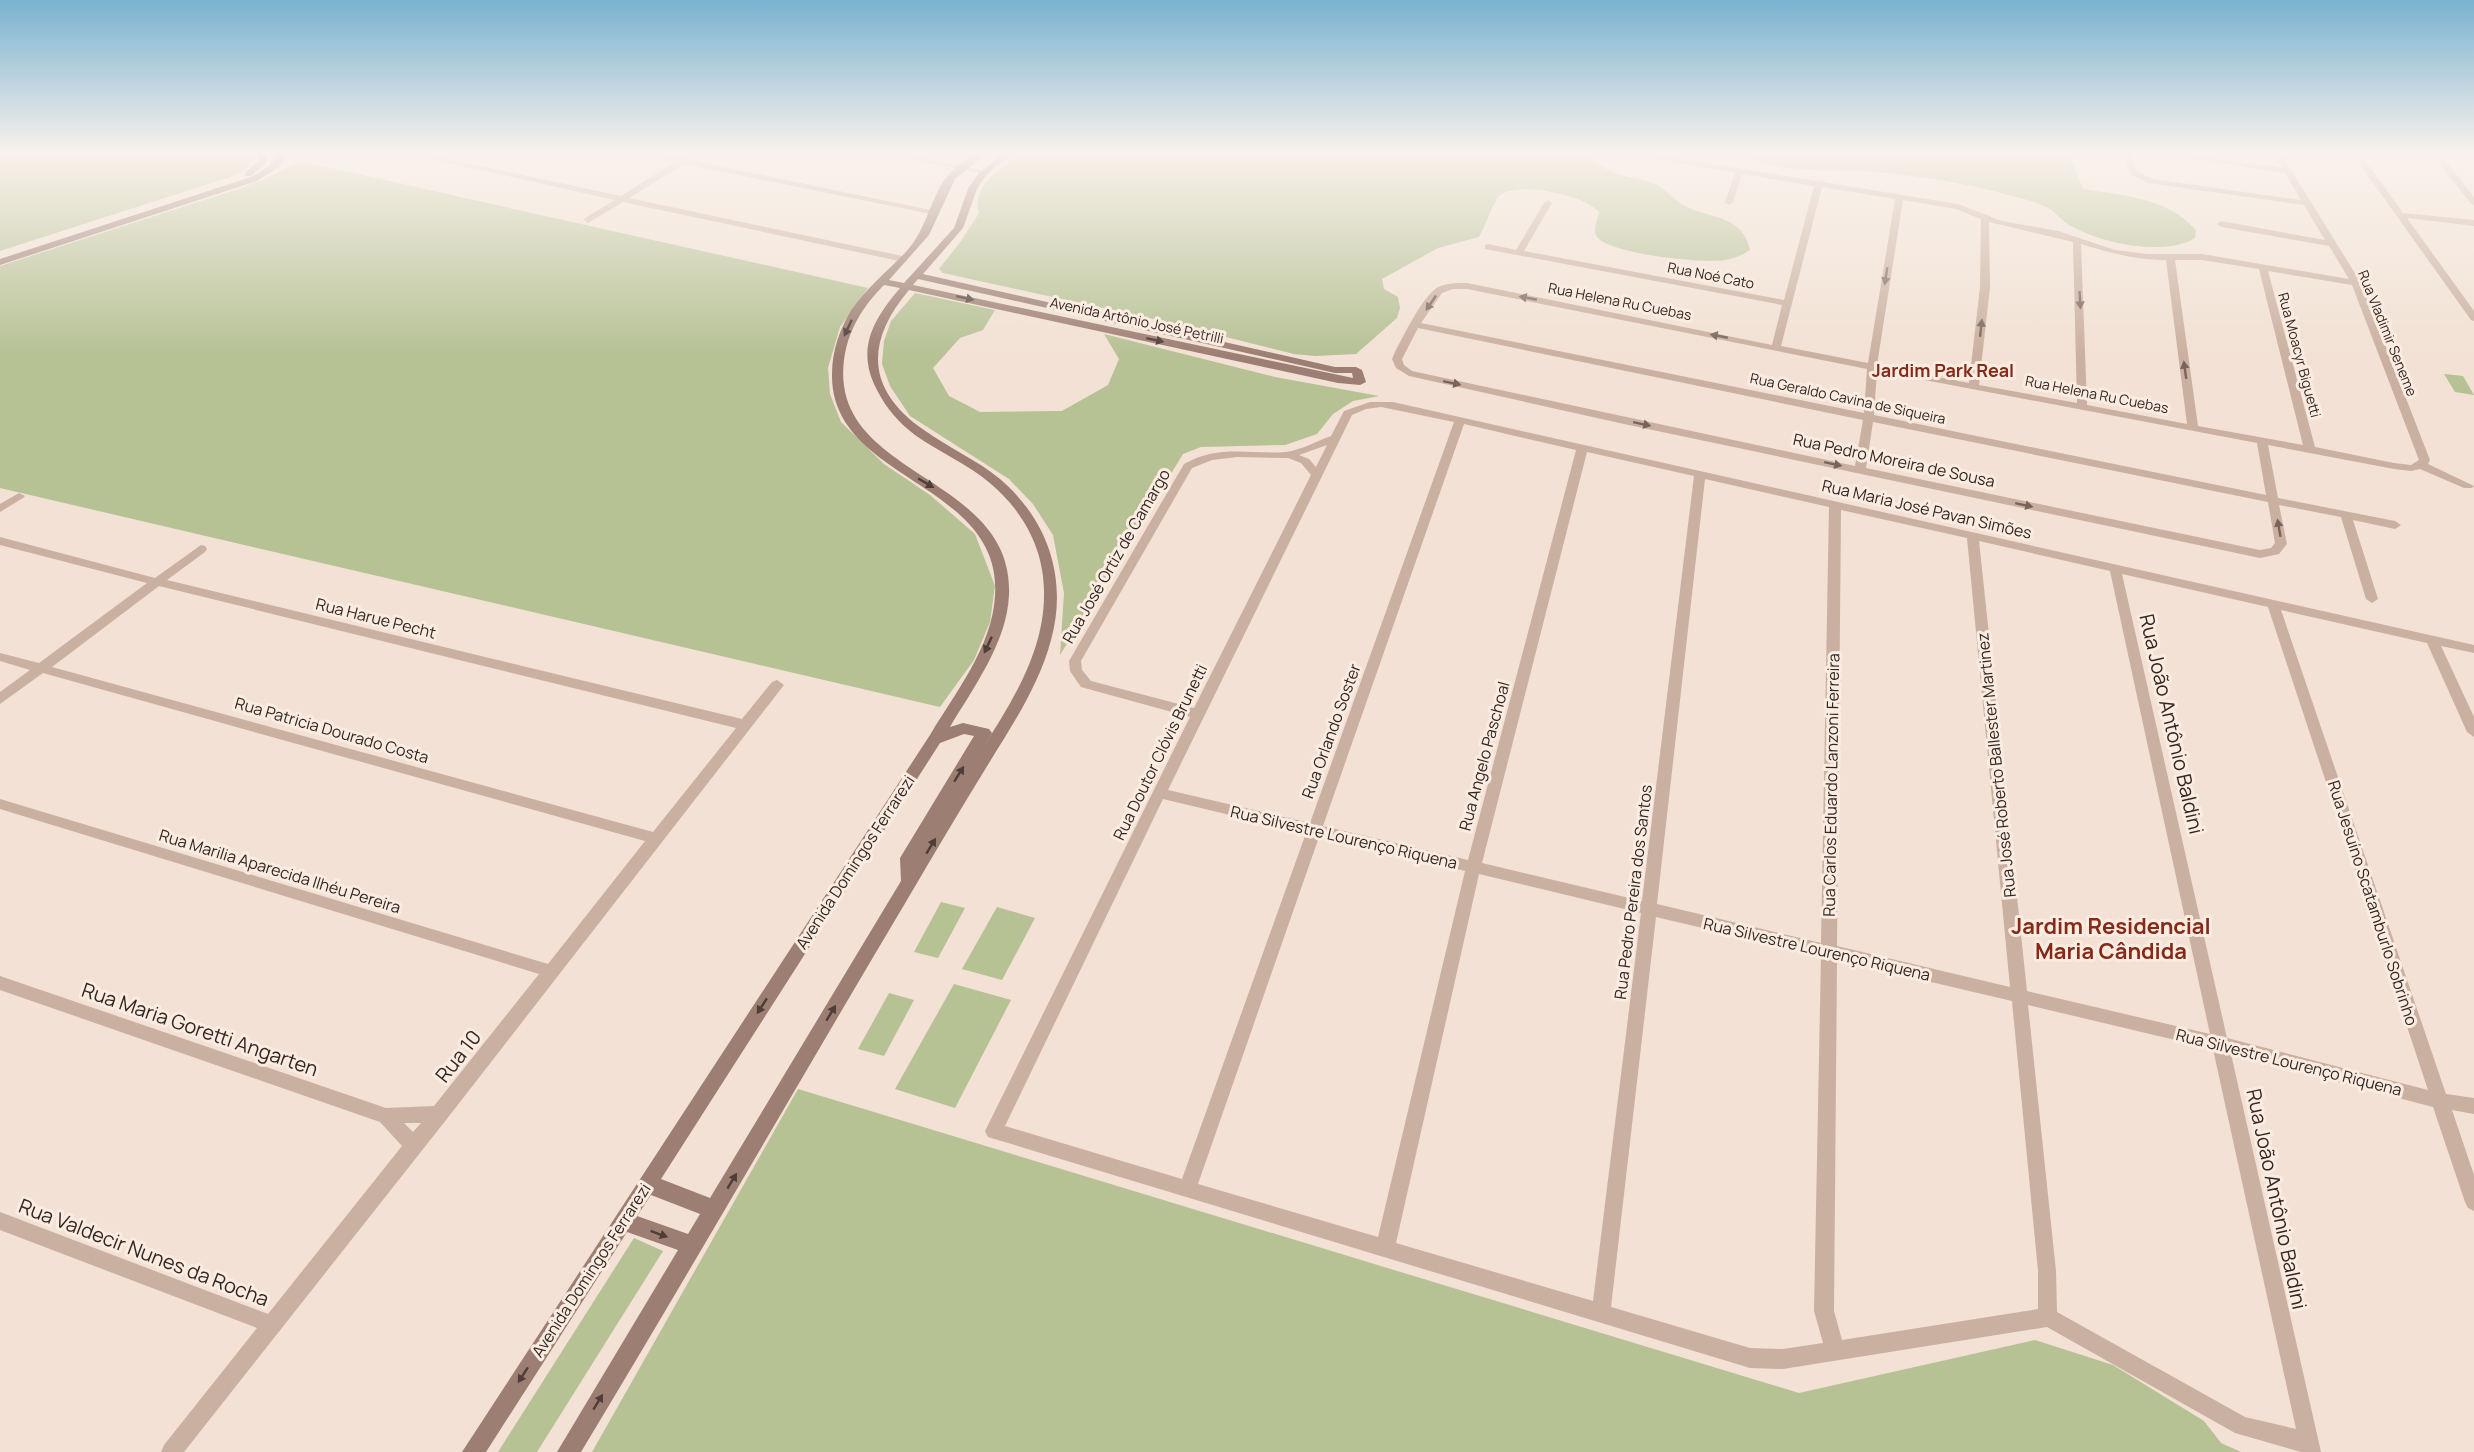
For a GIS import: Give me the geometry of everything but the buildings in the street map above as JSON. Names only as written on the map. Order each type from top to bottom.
[{"type":"main road","points":[[0,256],[110,220]]},
{"type":"main road","points":[[0,262],[129,220]]},
{"type":"main road","name":"Avenida Domingos Ferrarezi","points":[[473,1452],[935,738],[988,646],[999,619],[1002,596],[995,552],[964,512],[936,488],[907,472],[884,454],[850,421],[840,393],[837,369],[841,343],[854,315],[881,280],[928,230],[933,220]]},
{"type":"main road","points":[[568,1452],[694,1246],[909,881],[991,735],[1030,678],[1044,646],[1050,616],[1050,574],[1036,530],[1027,513],[1010,494],[975,466],[929,441],[903,421],[884,398],[872,368],[873,342],[884,317],[963,220]]},
{"type":"main road","points":[[904,258],[915,278]]},
{"type":"main road","name":"Avenida Artônio José Petrilli","points":[[881,280],[915,278],[1338,380],[1358,376]]},
{"type":"main road","points":[[935,738],[963,728],[991,735]]},
{"type":"main road","points":[[648,1184],[715,1210]]},
{"type":"main road","points":[[624,1221],[694,1246]]},
{"type":"street","points":[[723,220],[904,258]]},
{"type":"street","points":[[1518,253],[1538,220]]},
{"type":"street","points":[[1776,348],[1809,220]]},
{"type":"street","points":[[1860,470],[1869,417],[1872,367],[1896,220]]},
{"type":"street","points":[[1974,386],[1985,287],[1985,220]]},
{"type":"street","points":[[1990,220],[2006,225],[2058,234],[2077,242],[2130,255],[2170,258],[2202,257],[2356,283]]},
{"type":"street","name":"Rua Vladimir Seneme","points":[[2317,220],[2356,283],[2425,459],[2421,465]]},
{"type":"street","points":[[2402,220],[2474,318]]},
{"type":"street","points":[[2439,220],[2474,224]]},
{"type":"street","points":[[2221,224],[2332,244]]},
{"type":"street","points":[[2077,242],[2082,406]]},
{"type":"street","name":"Rua Noé Cato","points":[[1488,247],[1787,303]]},
{"type":"street","points":[[2170,258],[2193,428]]},
{"type":"street","name":"Rua Moacyr Biguetti","points":[[2263,268],[2310,450]]},
{"type":"street","name":"Rua Helena Ru Cuebas","points":[[1416,325],[1437,294],[1450,287],[1467,286],[1872,367],[2400,467],[2421,465]]},
{"type":"street","name":"Rua Pedro Moreira de Sousa","points":[[1416,325],[1397,357],[1398,363],[1409,373],[2254,554],[2271,553],[2280,547],[2262,441]]},
{"type":"street","name":"Rua Geraldo Cavina de Siqueira","points":[[1416,325],[2395,525]]},
{"type":"street","name":"Rua Maria José Pavan Simões","points":[[1373,405],[1394,405],[2474,649]]},
{"type":"street","name":"Rua Doutor Clóvis Brunetti","points":[[1187,1189],[994,1131],[1348,413],[1373,405]]},
{"type":"street","name":"Rua Orlando Soster","points":[[1187,1189],[1460,420]]},
{"type":"street","name":"Rua José Ortiz de Camargo","points":[[1198,714],[1086,684],[1076,671],[1074,661],[1188,466],[1213,456],[1289,455],[1336,438]]},
{"type":"street","name":"Rua Angelo Paschoal","points":[[1384,1248],[1473,867],[1582,448]]},
{"type":"street","points":[[1289,455],[1305,461],[1317,475]]},
{"type":"street","points":[[2421,465],[2468,486]]},
{"type":"street","name":"Rua Pedro Pereira dos Santos","points":[[1601,1313],[1701,475]]},
{"type":"street","points":[[0,509],[19,496]]},
{"type":"street","name":"Rua Carlos Eduardo Lanzoni Ferreira","points":[[1835,505],[1824,1311],[1835,1351]]},
{"type":"street","points":[[2346,515],[2372,600]]},
{"type":"street","name":"Rua José Roberto Ballester Martinez","points":[[1973,536],[2047,1271],[2048,1317]]},
{"type":"street","name":"Rua Harue Pecht","points":[[0,541],[157,582],[745,725]]},
{"type":"street","points":[[0,699],[201,549]]},
{"type":"street","name":"Rua João Antônio Baldini","points":[[2115,568],[2310,1447]]},
{"type":"street","name":"Rua Jesuíno Scatamburlo Sobrinho","points":[[2273,604],[2474,1202]]},
{"type":"street","points":[[2432,640],[2474,732]]},
{"type":"street","name":"Rua Patricia Dourado Costa","points":[[0,657],[655,838]]},
{"type":"street","name":"Rua 10","points":[[171,1452],[440,1114],[549,971],[777,686]]},
{"type":"street","name":"Rua Silvestre Lourenço Riquena","points":[[1159,793],[2222,1044],[2438,1100],[2474,1106]]},
{"type":"street","name":"Rua Marilia Aparecida Ilhéu Pereira","points":[[0,804],[549,971]]},
{"type":"street","name":"Rua Maria Goretti Angarten","points":[[0,983],[386,1116],[440,1114]]},
{"type":"street","name":"Rua Maria Goretti Angarten","points":[[386,1116],[414,1146]]},
{"type":"street","points":[[1187,1189],[1750,1358],[1783,1359],[2048,1317],[2242,1426],[2310,1447]]},
{"type":"street","name":"Rua Valdecir Nunes da Rocha","points":[[0,1221],[273,1325]]},
{"type":"green space","points":[[0,220],[97,220],[0,251]]},
{"type":"green space","points":[[143,220],[562,220],[868,288],[840,327],[828,368],[830,394],[841,422],[884,464],[930,495],[975,534],[995,586],[990,622],[974,660],[940,707],[0,488],[0,266]]},
{"type":"green space","points":[[975,220],[1487,220],[1479,237],[1438,248],[1382,279],[1384,289],[1398,297],[1400,308],[1397,318],[1356,354],[1315,356],[1294,354],[1158,320],[943,273],[939,269]]},
{"type":"green space","points":[[1597,220],[1724,220],[1741,230],[1750,250],[1732,259],[1714,261],[1658,257],[1607,244],[1598,238],[1595,229]]},
{"type":"green space","points":[[2062,220],[2185,220],[2196,230],[2195,238],[2182,244],[2167,247],[2133,246],[2098,238]]},
{"type":"green space","points":[[915,293],[995,310],[983,330],[960,338],[933,368],[949,396],[980,412],[1062,411],[1108,385],[1119,359],[1104,334],[1275,377],[1379,396],[1353,401],[1333,414],[1317,434],[1285,445],[1201,447],[1183,454],[1060,655],[1064,593],[1053,535],[1033,504],[1009,479],[910,416],[890,386],[882,364],[884,341],[891,321]]},
{"type":"green space","points":[[2444,374],[2463,376],[2474,395],[2455,392]]},
{"type":"green space","points":[[941,902],[965,908],[938,958],[914,952]]},
{"type":"green space","points":[[997,907],[1035,918],[1002,980],[962,969]]},
{"type":"green space","points":[[954,984],[1011,1000],[955,1108],[895,1089]]},
{"type":"green space","points":[[889,993],[914,1000],[884,1056],[858,1049]]},
{"type":"green space","points":[[798,1089],[1799,1393],[2035,1340],[2113,1365],[2204,1421],[2221,1443],[2241,1452],[592,1452]]},
{"type":"green space","points":[[634,1238],[663,1251],[537,1452],[498,1452]]},
{"type":"district","name":"Jardim Park Real","points":[[1943,370]]},
{"type":"district","name":"Jardim Residencial Maria Cândida","points":[[2111,938]]}]
